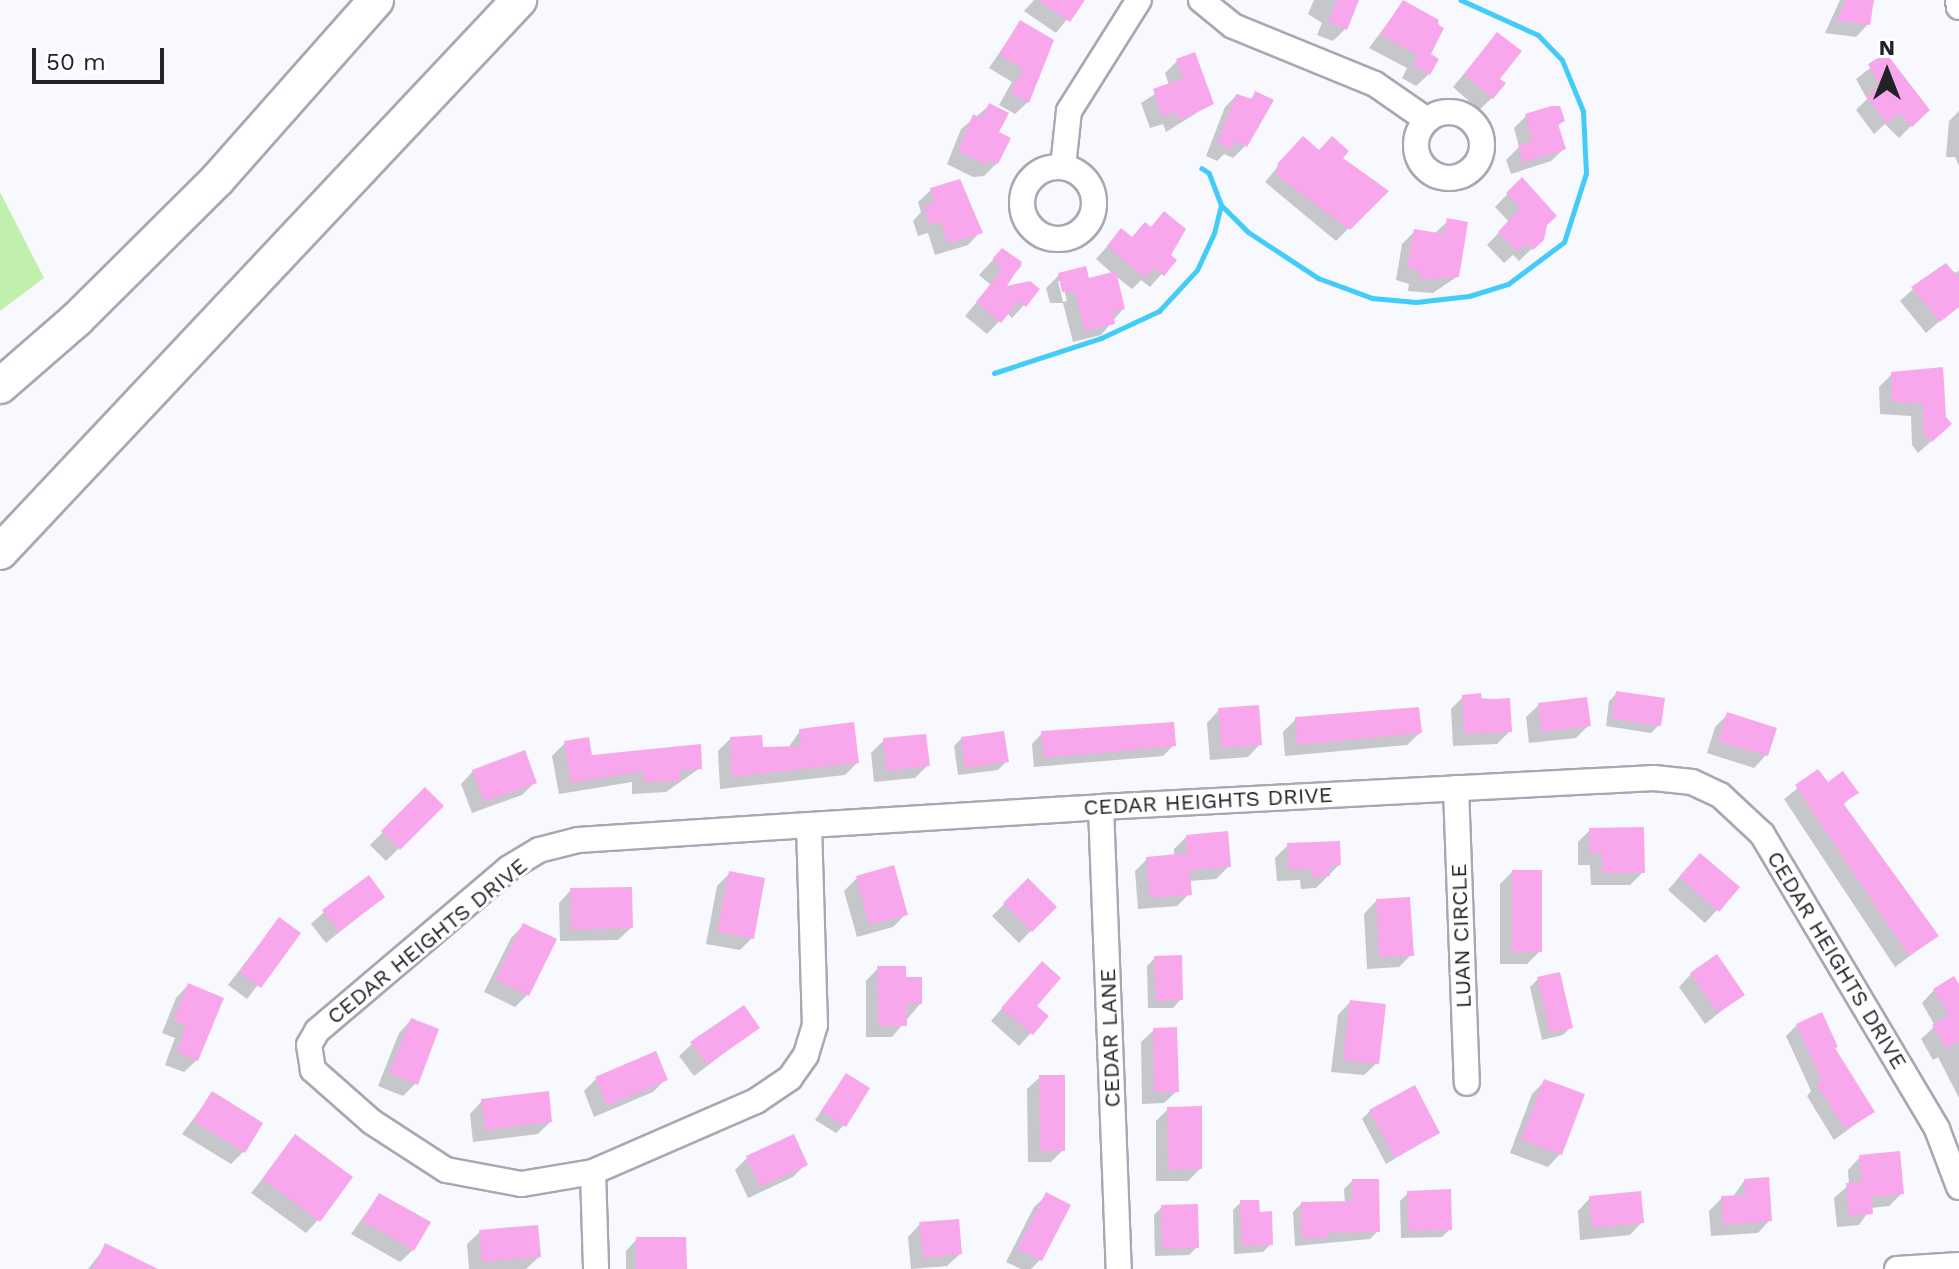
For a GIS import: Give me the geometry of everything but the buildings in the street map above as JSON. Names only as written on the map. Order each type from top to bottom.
[{"type":"highway","points":[[0,386],[77,319],[217,180],[376,0]]},
{"type":"highway","points":[[0,552],[519,0]]},
{"type":"street","points":[[1063,167],[1069,111],[1139,0]]},
{"type":"street","points":[[1201,0],[1233,26],[1375,84],[1427,120]]},
{"type":"street","points":[[1958,0],[1959,7]]},
{"type":"street","name":"CEDAR HEIGHTS DRIVE","points":[[593,1172],[521,1184],[446,1170],[322,1082],[309,1049],[329,1021],[509,868],[539,850],[578,840],[809,825],[1654,778],[1692,782],[1720,795],[1749,817],[1937,1129],[1959,1187]]},
{"type":"street","name":"LUAN CIRCLE","points":[[1456,788],[1467,1083]]},
{"type":"street","name":"CEDAR LANE","points":[[1101,807],[1119,1269]]},
{"type":"street","points":[[596,1269],[593,1172],[756,1101],[790,1078],[806,1055],[817,1001],[809,825]]},
{"type":"street","points":[[1897,1269],[1959,1265]]},
{"type":"green space","points":[[0,192],[44,278],[0,311]]},
{"type":"waterway","points":[[1221,205],[1248,232],[1318,278],[1372,298],[1416,302],[1469,296],[1508,284],[1564,242],[1586,173],[1583,111],[1562,60],[1538,35],[1461,0]]},
{"type":"waterway","points":[[994,373],[1101,338],[1159,311],[1197,270],[1214,233],[1221,205],[1209,173],[1201,168]]}]
